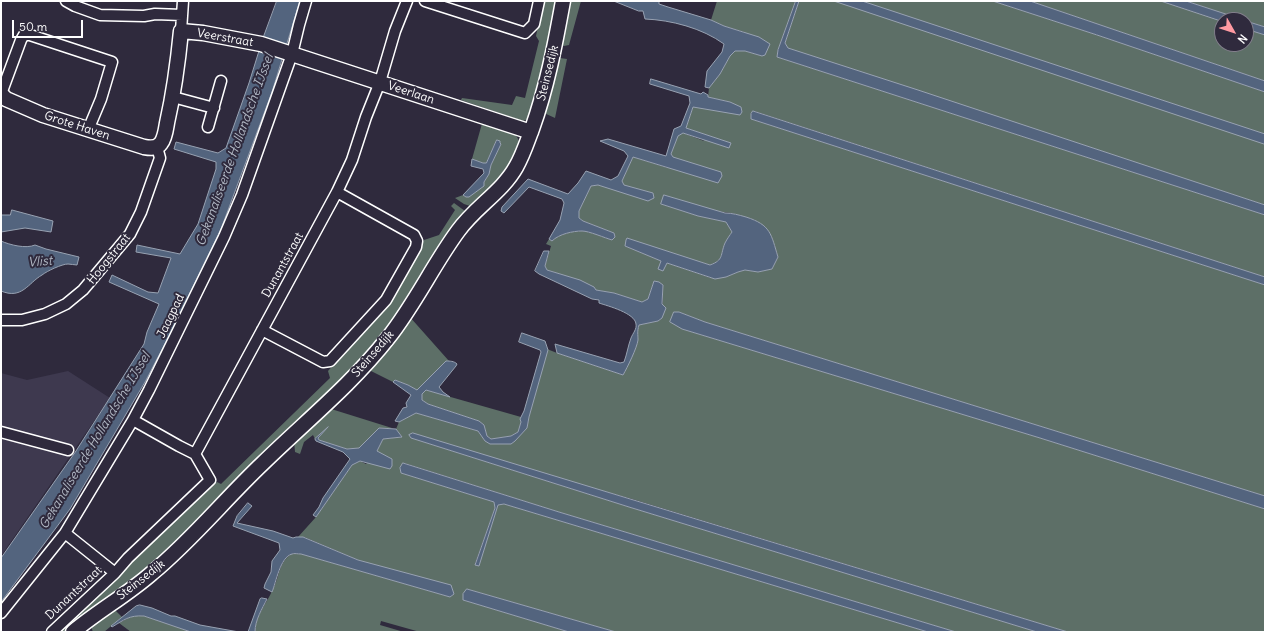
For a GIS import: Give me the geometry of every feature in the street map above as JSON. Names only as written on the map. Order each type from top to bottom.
[{"type":"street","points":[[66,1],[100,15],[182,15]]},
{"type":"street","name":"Hoogstraat","points":[[1,320],[22,320],[45,314],[66,304],[83,290],[130,234],[141,212],[160,158],[157,147],[163,139],[173,97],[178,65],[183,1]]},
{"type":"street","name":"Jaagpad","points":[[1,613],[65,533],[133,420],[149,390],[224,237],[242,195],[306,1]]},
{"type":"street","name":"Dunantstraat","points":[[52,632],[210,480],[195,454],[337,192],[352,160],[366,116],[380,82],[395,31],[407,1]]},
{"type":"street","points":[[425,1],[525,33],[534,24],[539,1]]},
{"type":"street","name":"Steinsedijk","points":[[73,632],[94,615],[131,590],[195,533],[263,463],[312,418],[370,359],[403,319],[450,242],[466,220],[502,185],[515,168],[531,132],[545,88],[563,1]]},
{"type":"street","name":"Veerstraat","points":[[181,31],[203,33],[261,44],[288,53]]},
{"type":"street","points":[[1,94],[4,78],[24,35],[30,35],[112,62],[101,99],[88,130]]},
{"type":"street","name":"Veerlaan","points":[[288,53],[531,132]]},
{"type":"street","points":[[208,127],[221,82]]},
{"type":"street","name":"Grote Haven","points":[[1,94],[6,99],[43,115],[149,148],[157,147]]},
{"type":"street","points":[[173,97],[214,108]]},
{"type":"street","points":[[262,330],[323,362],[330,361],[386,300],[416,248],[417,241],[414,235],[337,192]]},
{"type":"street","points":[[133,420],[195,454]]},
{"type":"street","points":[[1,432],[68,450]]},
{"type":"street","name":"Dunantstraat","points":[[65,533],[115,573]]},
{"type":"shaded area","points":[[68,371],[110,398],[1,556],[1,373],[27,380]]},
{"type":"green space","points":[[543,1],[560,1],[531,118],[523,121],[461,100],[462,98],[512,105],[516,96],[525,98],[539,41],[536,36]]},
{"type":"green space","points":[[565,1],[581,1],[569,45],[564,46],[558,44]]},
{"type":"green space","points":[[717,1],[796,1],[778,50],[777,57],[1265,215],[1265,277],[754,111],[751,114],[751,119],[1265,285],[1265,496],[705,322],[679,312],[682,329],[1040,438],[1265,509],[1265,632],[1068,632],[632,499],[411,438],[629,507],[1037,632],[956,632],[559,512],[404,463],[401,473],[494,502],[495,508],[475,564],[478,566],[498,505],[504,504],[928,632],[616,632],[467,589],[463,600],[569,632],[420,632],[381,621],[380,625],[404,632],[255,632],[257,620],[271,594],[281,566],[291,554],[301,554],[450,597],[454,594],[358,560],[304,537],[298,537],[316,517],[352,465],[360,461],[366,464],[377,451],[383,439],[402,437],[396,429],[399,422],[416,413],[478,431],[485,441],[511,444],[527,428],[547,349],[623,375],[638,341],[637,332],[639,325],[658,321],[662,318],[663,285],[654,281],[648,299],[642,302],[614,293],[596,290],[560,274],[547,270],[545,266],[551,246],[546,244],[549,239],[552,241],[562,235],[578,231],[589,232],[612,240],[615,237],[614,233],[579,218],[579,211],[591,186],[598,185],[653,193],[624,186],[622,181],[633,157],[668,168],[673,157],[671,154],[678,135],[683,133],[704,141],[699,133],[686,128],[693,107],[730,102],[708,97],[709,88],[720,74],[730,56],[735,51],[745,51],[762,56],[744,32],[711,20]],"holes":[[[661,204],[731,213],[755,220],[772,238],[778,257],[772,269],[758,272],[745,270],[726,277],[711,278],[667,263],[659,269],[661,261],[625,246],[671,253],[710,265],[717,262],[721,257],[725,243],[732,232],[726,222],[698,216]]]},
{"type":"green space","points":[[799,1],[993,1],[1265,92],[1265,205],[787,48],[785,43]]},
{"type":"green space","points":[[1030,1],[1161,1],[1214,18],[1214,52],[1254,52],[1254,32],[1265,35],[1265,81]]},
{"type":"green space","points":[[1186,1],[1265,1],[1265,27],[1254,23],[1254,12],[1219,12]]},
{"type":"green space","points":[[560,58],[567,59],[555,118],[544,113],[556,60]]},
{"type":"green space","points":[[483,120],[513,132],[519,143],[519,151],[510,169],[503,178],[473,207],[464,204],[455,198],[463,195],[466,197],[480,189],[489,174],[491,165],[501,144],[497,140],[486,163],[472,159]]},
{"type":"green space","points":[[454,203],[465,211],[466,215],[387,336],[151,571],[69,632],[55,632],[217,482],[221,484],[330,378],[328,371],[394,296],[424,240],[439,235],[455,210],[451,206]]},
{"type":"green space","points":[[409,316],[449,361],[446,361],[417,391],[408,385],[395,380],[393,382],[365,368]]},
{"type":"green space","points":[[426,390],[521,417],[518,432],[511,436],[491,439],[487,436],[484,425],[479,421],[428,404],[422,400],[422,394]]},
{"type":"green space","points":[[328,408],[392,428],[379,428],[359,448],[347,449],[319,440],[318,438],[323,431],[315,439],[313,435],[304,442],[300,454],[295,452],[294,440]]},
{"type":"green space","points":[[112,607],[122,617],[104,632],[93,632],[90,624]]},
{"type":"green space","points":[[136,615],[144,616],[191,632],[131,632],[119,623]]},
{"type":"water","name":"Gekanaliseerde Hollandsche IJssel","points":[[277,1],[300,1],[272,92],[221,229],[145,382],[70,509],[1,602],[1,558],[76,451],[144,344],[147,332],[159,304],[109,282],[112,275],[148,292],[158,293],[171,258],[136,252],[137,245],[180,254],[198,224],[216,169],[216,162],[174,149],[176,142],[218,153],[226,148]]},
{"type":"water","points":[[614,1],[659,1],[659,4],[759,37],[770,44],[765,55],[762,56],[745,51],[735,51],[730,56],[720,74],[709,88],[705,87],[707,71],[722,52],[724,44],[696,29],[676,23],[645,19],[643,11],[639,11]]},
{"type":"water","points":[[796,1],[799,1],[785,43],[788,48],[1265,205],[1265,215],[777,57],[778,50]]},
{"type":"water","points":[[834,1],[862,1],[1265,134],[1265,144]]},
{"type":"water","points":[[993,1],[1030,1],[1265,81],[1265,92],[1097,35]]},
{"type":"water","points":[[1161,1],[1186,1],[1220,12],[1214,12],[1214,18]]},
{"type":"water","points":[[1254,24],[1265,27],[1265,35],[1254,32]]},
{"type":"water","points":[[651,79],[701,94],[703,92],[708,95],[708,97],[730,102],[741,107],[742,112],[740,115],[693,107],[686,128],[731,143],[729,148],[683,133],[678,136],[671,154],[673,157],[721,172],[722,176],[718,183],[633,157],[622,181],[624,185],[653,193],[654,198],[648,201],[598,185],[591,186],[579,211],[579,218],[583,221],[614,233],[615,237],[612,240],[593,233],[582,231],[566,233],[558,236],[552,241],[549,239],[560,220],[564,203],[562,199],[529,187],[504,213],[501,211],[502,207],[528,179],[568,194],[586,171],[611,180],[618,176],[628,156],[624,151],[600,141],[608,139],[666,156],[674,129],[681,126],[690,103],[689,96],[650,84]]},
{"type":"water","points":[[753,111],[1265,277],[1265,285],[751,119],[751,114]]},
{"type":"water","points":[[497,140],[500,141],[501,144],[491,165],[489,174],[484,182],[484,186],[469,197],[466,197],[463,195],[484,173],[483,169],[471,166],[472,159],[486,163]]},
{"type":"water","points":[[664,195],[725,213],[746,217],[761,223],[769,231],[778,257],[772,269],[758,272],[745,270],[726,277],[715,279],[667,263],[663,271],[658,269],[661,261],[625,246],[627,238],[710,265],[720,259],[725,243],[732,232],[726,222],[698,216],[661,204]]},
{"type":"water","points":[[12,210],[53,221],[51,232],[25,228],[1,232],[1,215],[10,215]]},
{"type":"water","name":"Vlist","points":[[1,241],[18,246],[27,247],[35,245],[79,257],[77,265],[65,264],[58,266],[44,273],[20,292],[8,293],[1,291]]},
{"type":"water","points":[[544,251],[549,251],[545,266],[547,270],[580,280],[594,287],[596,290],[614,293],[642,302],[648,299],[654,281],[663,285],[662,304],[666,308],[662,318],[658,321],[639,325],[637,344],[632,358],[623,375],[557,353],[555,344],[620,363],[624,362],[636,324],[631,316],[626,313],[599,303],[599,300],[592,299],[535,271]]},
{"type":"water","points":[[674,312],[679,312],[705,322],[1265,496],[1265,509],[1040,438],[682,329],[670,322]]},
{"type":"water","points":[[522,333],[545,341],[548,350],[527,428],[511,444],[490,444],[485,441],[478,431],[416,413],[399,422],[395,421],[403,408],[407,407],[406,403],[411,395],[393,382],[395,380],[417,390],[446,361],[450,361],[457,364],[439,387],[450,397],[426,390],[422,394],[422,400],[428,404],[479,421],[484,425],[487,436],[491,439],[511,436],[518,432],[521,422],[520,419],[524,411],[541,352],[540,350],[519,342]]},
{"type":"water","points":[[328,427],[318,438],[319,440],[347,449],[359,448],[379,428],[396,429],[402,437],[383,439],[377,451],[392,459],[392,466],[390,469],[360,461],[352,465],[316,517],[313,515],[350,459],[343,452],[316,441],[315,439]]},
{"type":"water","points":[[413,433],[1068,632],[1037,632],[629,507],[411,438],[409,435]]},
{"type":"water","points":[[403,463],[559,512],[956,632],[928,632],[504,504],[498,505],[479,566],[475,565],[495,508],[494,502],[401,473],[400,468]]},
{"type":"water","points":[[248,503],[252,506],[237,523],[273,531],[293,538],[303,537],[358,560],[451,585],[454,594],[450,597],[301,554],[292,554],[284,560],[272,592],[264,588],[271,572],[272,561],[280,550],[279,543],[233,526],[237,516]]},
{"type":"water","points":[[467,589],[616,632],[569,632],[463,600],[463,594]]},
{"type":"water","points":[[260,599],[267,599],[257,619],[255,632],[248,632]]},
{"type":"water","points":[[140,605],[200,625],[239,632],[191,632],[144,616],[130,617],[112,627],[111,626],[136,606]]}]
